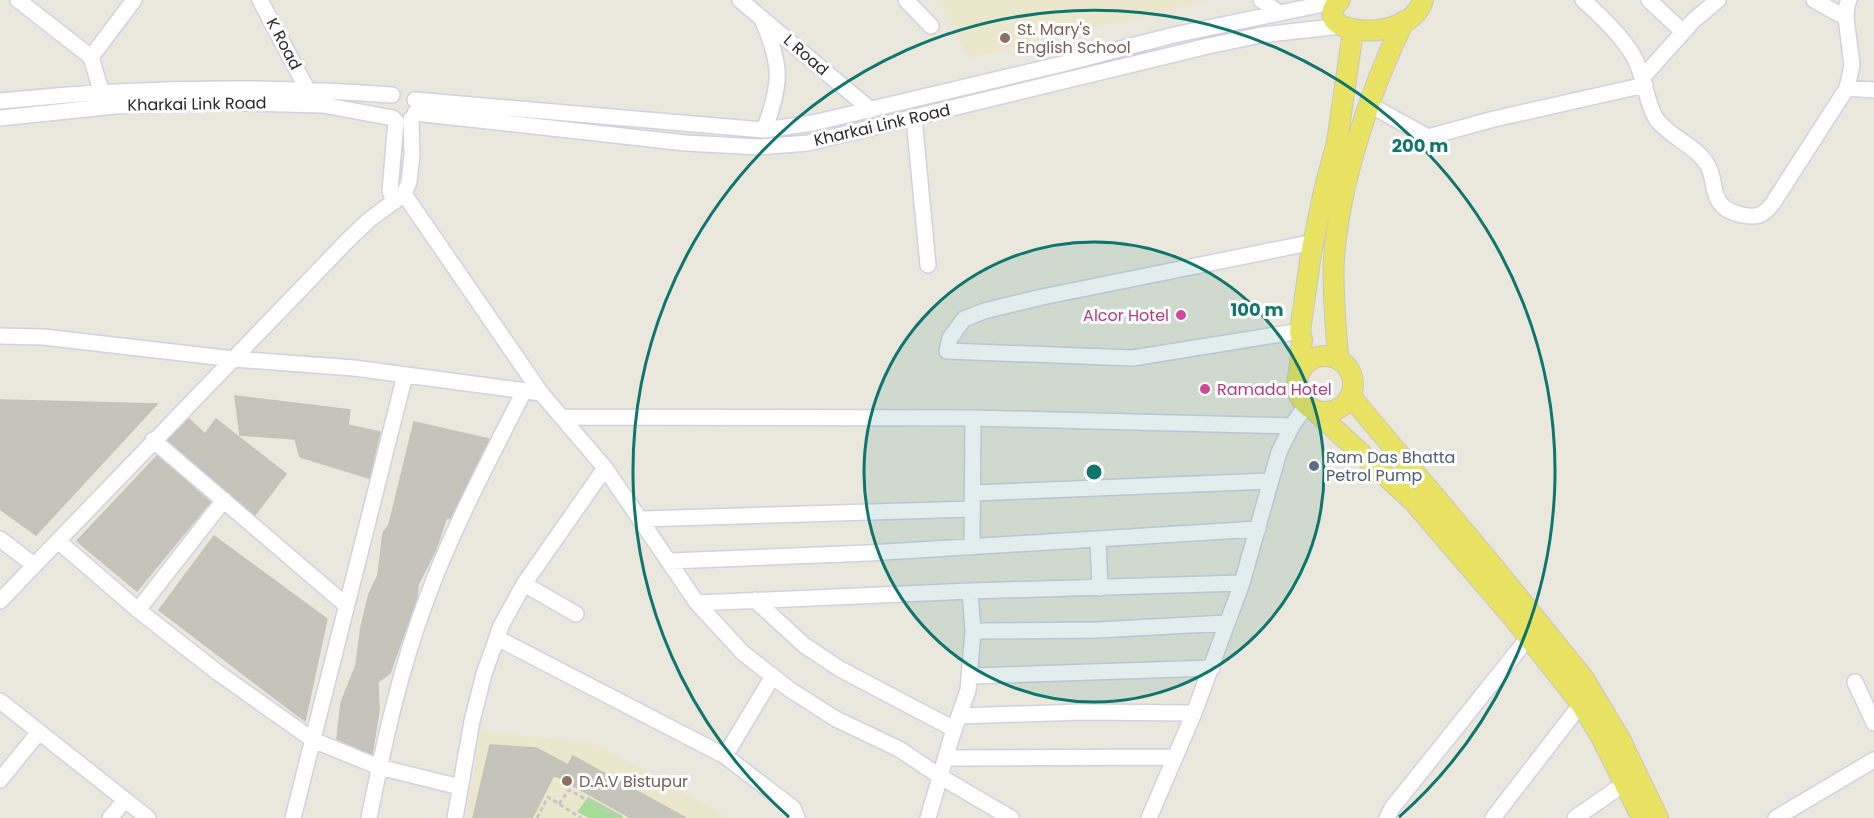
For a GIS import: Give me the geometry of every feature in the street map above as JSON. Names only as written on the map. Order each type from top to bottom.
[{"type":"main road","points":[[1339,1],[1334,8],[1335,21],[1347,28],[1371,32],[1404,21],[1415,13],[1424,1]]},
{"type":"main road","points":[[1338,358],[1334,259],[1338,228],[1353,160],[1370,105],[1380,74],[1404,21]]},
{"type":"main road","points":[[1347,28],[1337,142],[1314,242],[1300,331],[1302,340],[1297,384],[1299,396],[1414,502],[1451,543],[1581,704],[1600,735],[1642,818]]},
{"type":"main road","points":[[1299,373],[1308,361],[1323,356],[1338,358],[1347,365],[1352,375],[1354,386],[1351,397],[1344,405],[1336,411],[1325,413],[1310,408]]},
{"type":"main road","points":[[1351,397],[1584,679],[1621,741],[1658,818]]},
{"type":"street","points":[[18,0],[91,57],[106,107]]},
{"type":"street","points":[[91,57],[134,0]]},
{"type":"street","name":"K Road","points":[[260,0],[307,89]]},
{"type":"street","name":"L Road","points":[[740,0],[871,110]]},
{"type":"street","points":[[906,0],[932,26]]},
{"type":"street","points":[[1261,0],[1279,13]]},
{"type":"street","points":[[1583,0],[1616,34],[1634,58],[1656,118],[1702,158],[1708,166],[1716,197],[1722,206],[1730,212],[1755,217],[1762,215],[1773,203],[1847,88],[1852,65],[1845,18],[1846,5],[1849,0]]},
{"type":"street","points":[[1649,0],[1683,33]]},
{"type":"street","points":[[1814,0],[1845,18]]},
{"type":"street","points":[[392,95],[388,100],[388,113],[764,130],[813,123],[871,110],[1174,35],[1339,1]]},
{"type":"street","points":[[1370,105],[1428,137],[1644,81],[1712,2]]},
{"type":"street","points":[[761,16],[774,47],[778,72],[776,99],[764,130]]},
{"type":"street","name":"Kharkai Link Road","points":[[0,118],[106,107],[209,102],[313,105],[686,143],[760,147],[808,143],[1261,35],[1347,28]]},
{"type":"street","name":"Kharkai Link Road","points":[[0,101],[102,91],[238,88],[307,89],[392,95],[405,92],[406,114]]},
{"type":"street","points":[[1847,88],[1874,90]]},
{"type":"street","points":[[0,602],[153,440],[349,239],[369,220],[399,198],[409,182],[412,155],[406,114]]},
{"type":"street","points":[[914,118],[928,265]]},
{"type":"street","points":[[399,198],[541,393],[605,468],[697,603],[743,653],[836,719],[899,749],[941,777],[1011,818]]},
{"type":"street","points":[[1300,331],[1134,358],[947,351],[950,338],[964,319],[984,311],[1042,297],[1314,242]]},
{"type":"street","points":[[0,336],[43,337],[234,359],[354,368],[541,393]]},
{"type":"street","points":[[293,818],[405,375]]},
{"type":"street","points":[[369,818],[391,712],[427,598],[455,530],[524,392]]},
{"type":"street","points":[[1149,818],[1212,668],[1242,583],[1279,452],[1292,426],[1310,408]]},
{"type":"street","points":[[562,417],[973,418],[1292,426]]},
{"type":"street","points":[[972,547],[973,418]]},
{"type":"street","points":[[153,440],[346,606]]},
{"type":"street","points":[[455,818],[472,721],[484,674],[497,638],[524,584],[605,468]]},
{"type":"street","points":[[972,493],[1270,482]]},
{"type":"street","points":[[138,610],[224,501]]},
{"type":"street","points":[[641,519],[972,509]]},
{"type":"street","points":[[670,561],[972,547],[1258,529]]},
{"type":"street","points":[[0,539],[34,565]]},
{"type":"street","points":[[1098,539],[1100,588]]},
{"type":"street","points":[[58,541],[138,610],[217,672],[313,740],[379,767],[460,787]]},
{"type":"street","points":[[697,603],[970,591],[1242,583]]},
{"type":"street","points":[[524,584],[576,614]]},
{"type":"street","points":[[928,818],[968,690],[973,631],[970,591]]},
{"type":"street","points":[[756,600],[797,639],[822,657],[881,691],[957,723],[1081,712],[1194,713]]},
{"type":"street","points":[[973,631],[1098,630],[1227,623]]},
{"type":"street","points":[[497,638],[725,756],[793,808],[797,818]]},
{"type":"street","points":[[1387,818],[1392,808],[1528,638]]},
{"type":"street","points":[[970,676],[1212,668]]},
{"type":"street","points":[[725,756],[773,676]]},
{"type":"street","points":[[1854,682],[1874,723]]},
{"type":"street","points":[[0,701],[148,818]]},
{"type":"street","points":[[1492,818],[1581,704]]},
{"type":"street","points":[[0,780],[39,732]]},
{"type":"street","points":[[946,758],[1174,758]]},
{"type":"street","points":[[1776,818],[1874,760]]},
{"type":"street","points":[[1575,818],[1625,783]]},
{"type":"street","points":[[110,818],[125,800]]},
{"type":"path","points":[[559,804],[568,790],[620,818]]},
{"type":"path","points":[[537,818],[548,797],[581,818]]},
{"type":"shaded area","name":"St. Mary's English School","points":[[938,0],[1209,0],[969,58]]},
{"type":"shaded area","name":"D.A.V Bistupur","points":[[480,731],[594,743],[728,818],[467,818]]},
{"type":"green space","points":[[588,797],[623,816],[622,818],[589,818],[577,812]]},
{"type":"building","points":[[235,396],[350,410],[348,425],[380,432],[369,478],[300,457],[295,439],[240,435]]},
{"type":"building","points":[[0,400],[157,404],[36,535],[0,509]]},
{"type":"building","points":[[189,419],[205,434],[216,419],[286,474],[255,515],[168,440]]},
{"type":"building","points":[[414,422],[489,439],[450,518],[446,519],[436,549],[418,585],[417,597],[390,673],[378,682],[379,711],[372,754],[337,739],[341,703],[356,665],[361,627],[369,594],[378,575],[383,533],[389,525]]},
{"type":"building","points":[[157,456],[210,502],[137,591],[77,541]]},
{"type":"building","points":[[214,536],[327,619],[305,721],[159,610]]},
{"type":"building","points":[[490,745],[536,748],[568,765],[573,756],[686,818],[631,818],[554,775],[532,818],[473,818]]},
{"type":"place","name":"St. Mary's English School","points":[[1005,38]]},
{"type":"place","name":"Alcor Hotel","points":[[1181,315]]},
{"type":"place","name":"Ramada Hotel","points":[[1205,389]]},
{"type":"place","name":"Ram Das Bhatta Petrol Pump","points":[[1314,466]]},
{"type":"place","name":"D.A.V Bistupur","points":[[567,781]]}]
